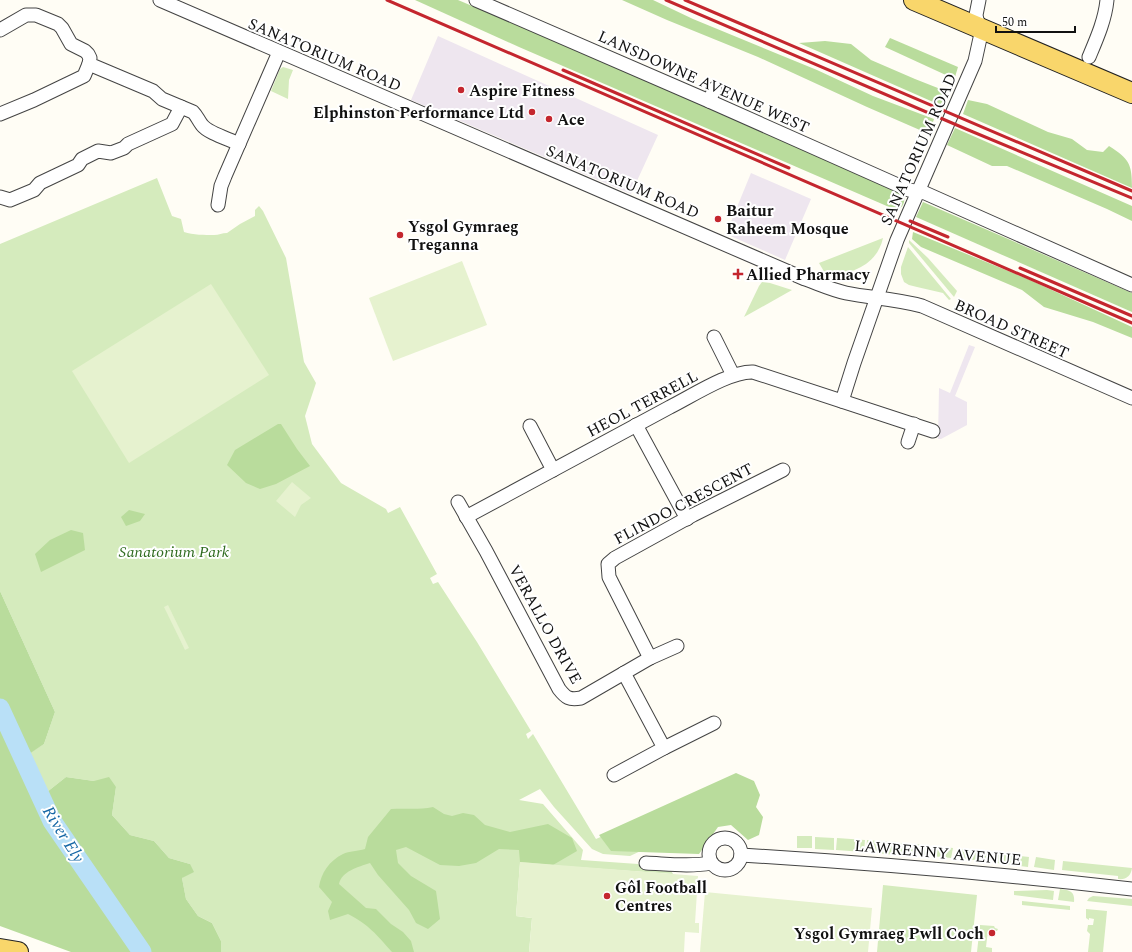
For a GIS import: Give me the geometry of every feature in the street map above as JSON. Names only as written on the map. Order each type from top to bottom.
[{"type":"main road","points":[[914,0],[1132,93]]},
{"type":"main road","points":[[0,948],[18,952]]},
{"type":"street","name":"SANATORIUM ROAD","points":[[160,0],[805,279],[835,290],[876,297],[897,240],[973,68],[978,54],[982,29]]},
{"type":"street","name":"LANSDOWNE AVENUE WEST","points":[[476,0],[493,3],[909,190],[925,193],[1132,285]]},
{"type":"street","points":[[979,0],[976,15],[982,29]]},
{"type":"street","points":[[1090,57],[1102,26],[1107,0]]},
{"type":"street","points":[[0,30],[26,15],[36,15],[58,24],[71,44],[88,54],[90,58],[84,76],[34,100],[0,114]]},
{"type":"street","points":[[218,206],[221,186],[279,52]]},
{"type":"street","points":[[89,64],[153,91],[162,99],[193,112],[207,130],[239,144]]},
{"type":"street","points":[[709,101],[715,88]]},
{"type":"street","points":[[0,197],[10,200],[34,190],[40,183],[78,165],[82,159],[98,151],[111,153],[124,148],[128,144],[172,124],[181,107]]},
{"type":"street","points":[[842,401],[876,297]]},
{"type":"street","name":"BROAD STREET","points":[[876,297],[922,306],[1132,398]]},
{"type":"street","points":[[714,338],[733,375]]},
{"type":"street","name":"HEOL TERRELL","points":[[466,517],[636,425],[741,372],[753,372],[933,431]]},
{"type":"street","points":[[908,442],[914,424]]},
{"type":"street","points":[[636,425],[687,518]]},
{"type":"street","points":[[530,426],[553,470]]},
{"type":"street","name":"FLINDO CRESCENT","points":[[650,658],[609,578],[608,564],[615,558],[687,518],[783,470]]},
{"type":"street","name":"VERALLO DRIVE","points":[[458,502],[559,689],[565,697],[573,699],[581,698],[650,658],[677,646]]},
{"type":"street","points":[[624,673],[664,748]]},
{"type":"street","points":[[614,776],[714,722]]},
{"type":"street","points":[[729,839],[734,841],[740,850],[741,855],[737,864],[729,870],[719,869],[711,863],[709,852],[714,843],[718,840],[729,839]]},
{"type":"street","name":"LAWRENNY AVENUE","points":[[741,855],[834,860],[1030,877],[1132,888]]},
{"type":"street","points":[[646,863],[682,866],[711,863]]},
{"type":"shaded area","points":[[438,36],[658,135],[631,194],[411,100]]},
{"type":"shaded area","points":[[751,173],[811,199],[785,260],[726,234]]},
{"type":"shaded area","points":[[969,345],[975,347],[955,396],[967,402],[967,425],[941,439],[938,439],[939,388],[950,393]]},
{"type":"green space","points":[[415,0],[458,0],[639,77],[904,194],[903,204],[901,208],[896,210],[519,47]]},
{"type":"green space","points":[[622,0],[653,0],[693,19],[817,70],[873,96],[934,119],[929,134],[758,57]]},
{"type":"green space","points":[[890,38],[958,67],[955,77],[948,76],[885,47]]},
{"type":"green space","points":[[825,41],[851,44],[871,60],[948,92],[940,105],[799,43]]},
{"type":"green space","points":[[283,67],[293,70],[289,80],[288,99],[271,91],[280,69]]},
{"type":"green space","points":[[968,100],[987,104],[1048,132],[1072,139],[1087,150],[1103,152],[1109,146],[1128,162],[1131,173],[1132,188],[963,114]]},
{"type":"green space","points":[[955,128],[1132,206],[1132,221],[1007,166],[992,166],[947,145]]},
{"type":"green space","name":"Sanatorium Park","points":[[157,178],[172,216],[181,219],[184,232],[207,235],[227,233],[255,216],[255,210],[259,206],[263,211],[286,258],[304,362],[316,383],[305,416],[312,444],[341,483],[386,509],[388,513],[400,507],[437,574],[430,578],[433,584],[438,582],[477,642],[531,731],[526,734],[528,739],[533,734],[596,839],[634,822],[647,848],[630,856],[603,854],[592,849],[554,807],[540,789],[519,800],[543,804],[583,850],[581,860],[638,864],[670,869],[673,874],[520,863],[516,916],[532,918],[529,952],[221,952],[221,941],[212,923],[198,916],[186,899],[182,878],[190,864],[169,858],[154,841],[130,835],[112,815],[116,787],[94,781],[66,777],[42,796],[23,757],[44,744],[55,712],[0,591],[0,244]]},
{"type":"green space","points":[[923,202],[1132,293],[1132,312],[916,217]]},
{"type":"green space","points":[[913,232],[1030,280],[1132,327],[1132,338],[1093,322],[1044,307],[1022,290],[921,247],[912,239]]},
{"type":"green space","points":[[883,238],[875,255],[862,267],[845,273],[826,275],[819,263]]},
{"type":"green space","points":[[909,240],[928,258],[957,291],[954,297],[909,243]]},
{"type":"green space","points":[[908,247],[951,299],[949,300],[943,293],[909,285],[904,282],[901,274],[901,267]]},
{"type":"green space","points":[[462,261],[487,325],[393,361],[369,298]]},
{"type":"green space","points":[[762,282],[792,290],[744,317],[759,286]]},
{"type":"green space","points":[[211,284],[269,375],[129,463],[72,371]]},
{"type":"green space","points":[[278,424],[281,424],[310,466],[276,484],[260,489],[246,483],[227,465],[235,450]]},
{"type":"green space","points":[[292,482],[311,498],[301,505],[295,517],[276,501]]},
{"type":"green space","points":[[129,510],[145,514],[140,521],[126,526],[121,517]]},
{"type":"green space","points":[[71,530],[83,533],[85,550],[41,572],[35,554],[50,540]]},
{"type":"green space","points":[[0,591],[55,712],[44,744],[23,758],[42,796],[66,777],[94,781],[109,777],[116,787],[112,815],[130,835],[154,841],[169,858],[190,864],[194,872],[182,878],[186,899],[198,916],[212,923],[221,941],[221,952],[71,952],[0,926]]},
{"type":"green space","points":[[168,605],[189,648],[185,650],[164,607]]},
{"type":"green space","points":[[736,773],[754,781],[760,795],[756,807],[763,817],[759,835],[748,840],[731,825],[718,827],[699,854],[611,851],[599,835]]},
{"type":"green space","points":[[433,807],[444,814],[452,816],[463,813],[474,815],[485,825],[510,832],[548,824],[572,838],[577,851],[553,865],[520,862],[519,850],[499,849],[476,863],[459,866],[440,865],[406,847],[396,850],[398,863],[411,876],[436,891],[440,919],[428,929],[416,923],[409,910],[378,875],[370,863],[351,870],[343,876],[339,884],[366,908],[376,909],[391,924],[403,932],[411,941],[414,952],[392,952],[372,930],[348,914],[330,920],[328,911],[332,902],[319,887],[326,868],[343,854],[365,849],[368,837],[391,809]]},
{"type":"green space","points":[[797,836],[812,836],[812,848],[797,848]]},
{"type":"green space","points":[[815,837],[834,838],[834,850],[815,849]]},
{"type":"green space","points":[[837,838],[865,840],[864,852],[836,850]]},
{"type":"green space","points":[[867,840],[897,842],[896,855],[866,852]]},
{"type":"green space","points":[[900,843],[928,845],[928,855],[899,853]]},
{"type":"green space","points":[[932,846],[953,848],[951,858],[931,856]]},
{"type":"green space","points":[[959,849],[1029,857],[1028,867],[958,858]]},
{"type":"green space","points":[[1036,857],[1055,860],[1054,870],[1034,867]]},
{"type":"green space","points":[[1063,861],[1132,868],[1128,877],[1118,879],[1118,876],[1062,870]]},
{"type":"green space","name":"Gôl Football Centres","points":[[520,862],[698,876],[695,923],[699,923],[699,933],[685,932],[684,952],[529,952],[532,918],[516,916]]},
{"type":"green space","points":[[883,885],[977,895],[971,952],[877,952]]},
{"type":"green space","points":[[1060,889],[1071,892],[1074,895],[1074,902],[1058,900]]},
{"type":"green space","points":[[1014,891],[1054,891],[1053,900],[1014,895]]},
{"type":"green space","points":[[705,892],[872,908],[868,952],[700,952]]},
{"type":"green space","points":[[1093,896],[1132,899],[1132,906],[1087,901]]},
{"type":"green space","points":[[1022,901],[1070,906],[1070,910],[1022,905]]},
{"type":"green space","points":[[1086,909],[1107,911],[1103,952],[1088,952],[1090,934],[1087,931],[1088,925],[1093,925],[1094,919],[1089,918],[1089,920],[1086,918]]},
{"type":"green space","points":[[980,925],[994,926],[998,929],[997,931],[988,930],[986,947],[992,948],[992,952],[977,952]]},
{"type":"waterway","name":"River Ely","points":[[0,708],[52,821],[142,952]]},
{"type":"railway","points":[[387,0],[1132,323]]},
{"type":"railway","points":[[666,0],[966,129],[1132,198]]},
{"type":"railway","points":[[685,0],[1132,191]]},
{"type":"railway","points":[[563,70],[789,168]]},
{"type":"railway","points":[[910,221],[948,237]]},
{"type":"railway","points":[[1020,268],[1132,316]]},
{"type":"place","name":"Aspire Fitness","points":[[461,90]]},
{"type":"place","name":"Elphinston Performance Ltd","points":[[532,112]]},
{"type":"place","name":"Ace","points":[[549,119]]},
{"type":"place","name":"Baitur Raheem Mosque","points":[[718,219]]},
{"type":"place","name":"Ysgol Gymraeg Treganna","points":[[400,235]]},
{"type":"place","name":"Allied Pharmacy","points":[[738,274]]},
{"type":"place","name":"Gôl Football Centres","points":[[607,896]]},
{"type":"place","name":"Ysgol Gymraeg Pwll Coch","points":[[992,933]]}]
